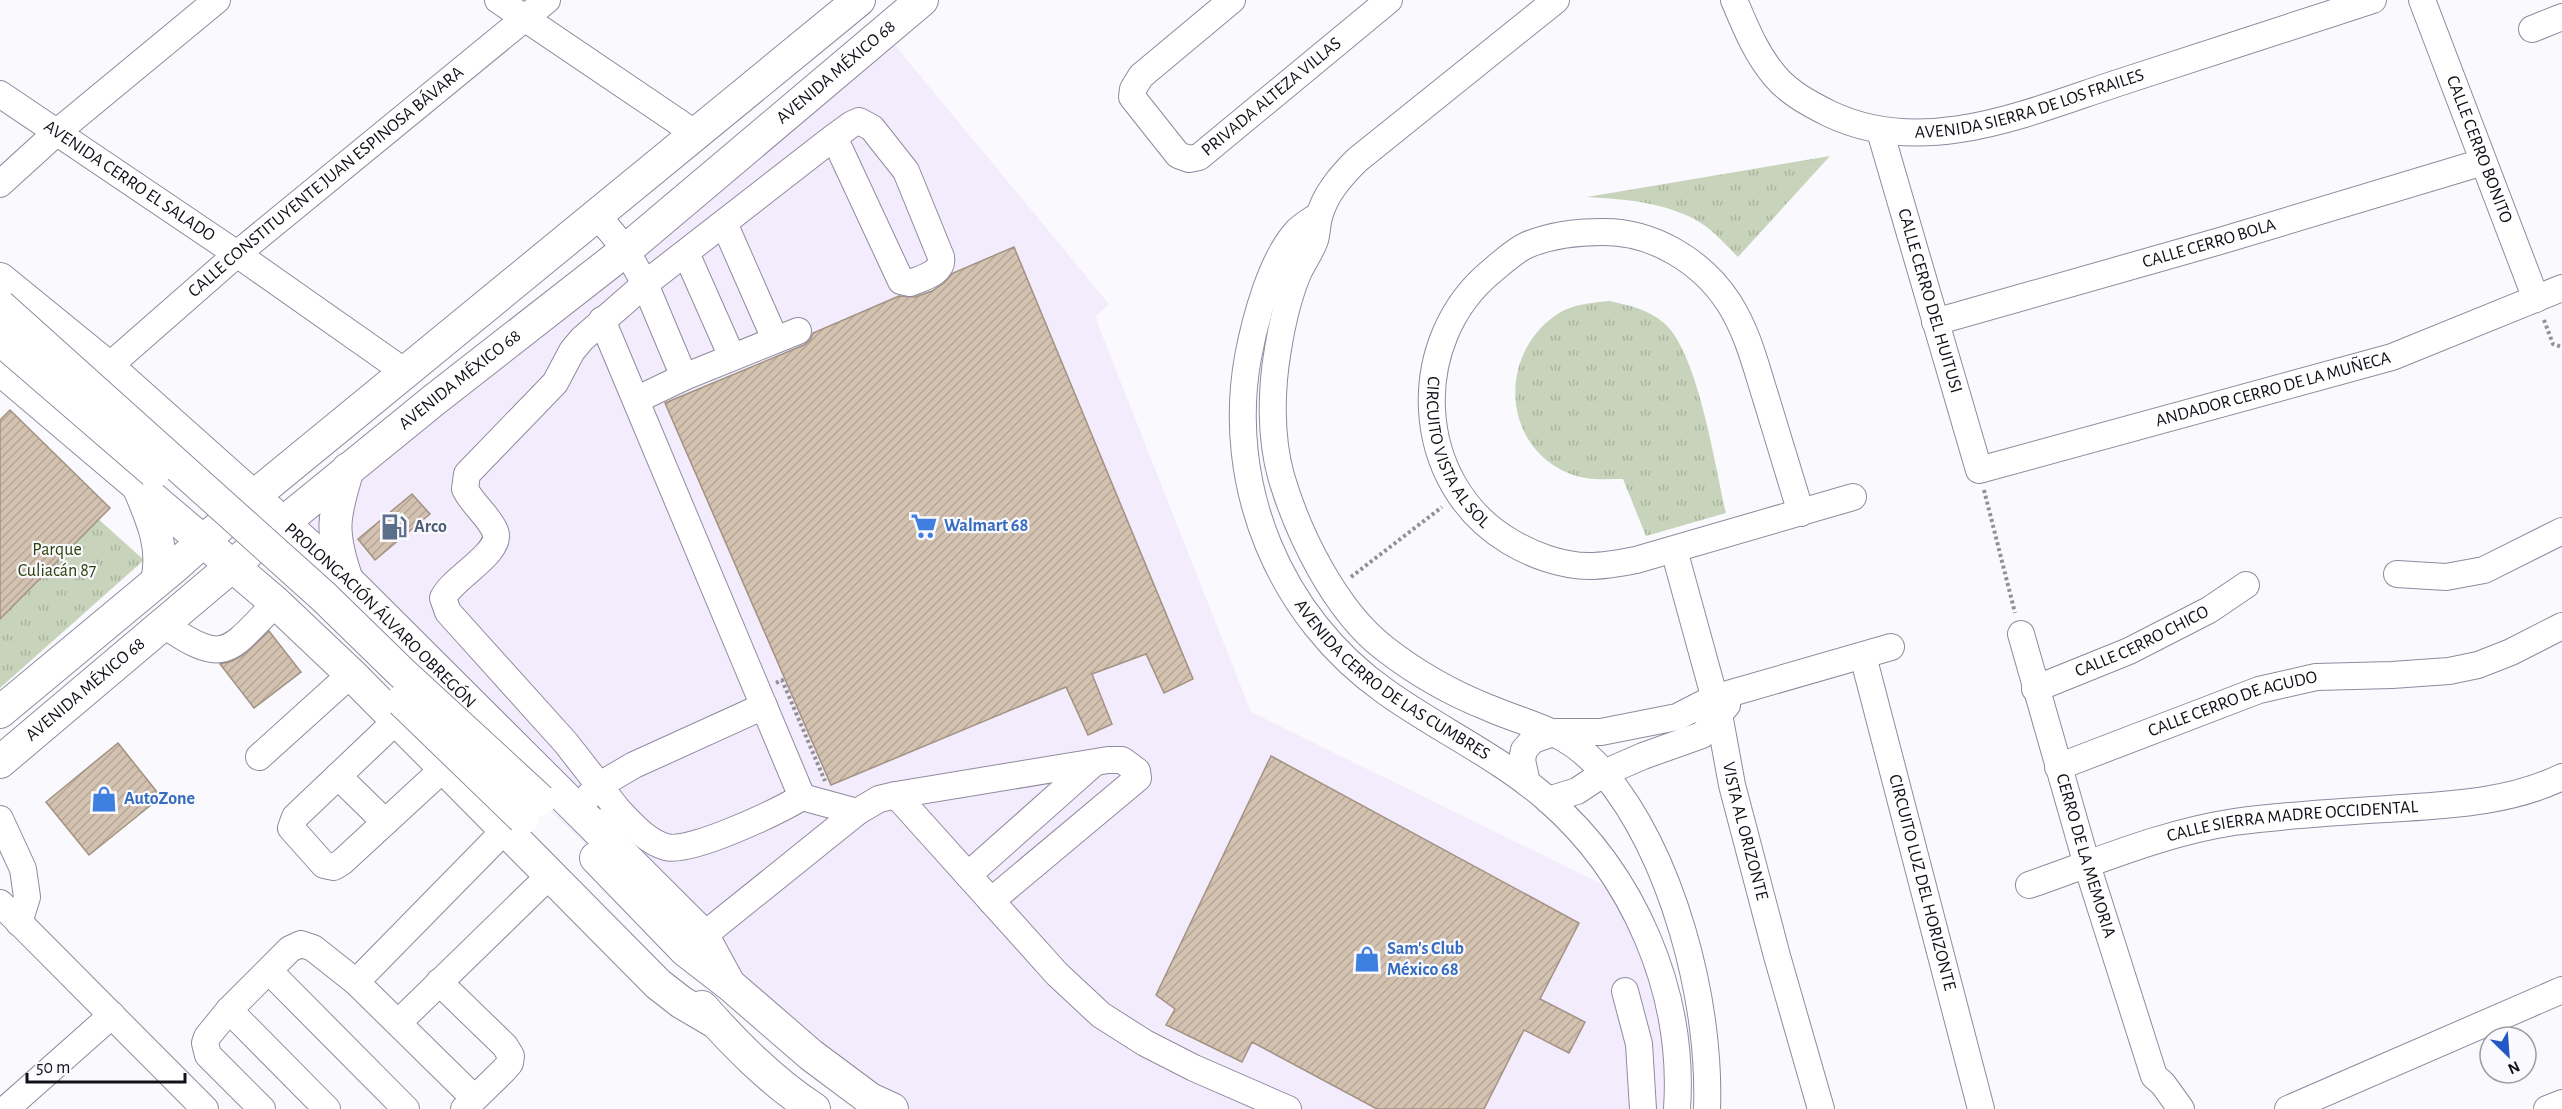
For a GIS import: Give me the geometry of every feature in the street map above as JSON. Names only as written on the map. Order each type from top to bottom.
[{"type":"main road","points":[[0,712],[157,581],[253,497],[859,0]]},
{"type":"main road","name":"AVENIDA MÉXICO 68","points":[[0,762],[348,469],[626,250],[922,0]]},
{"type":"main road","name":"PROLONGACIÓN ÁLVARO OBREGÓN","points":[[0,279],[108,367],[348,581],[576,808],[609,820],[694,942],[729,984],[811,1055],[870,1099],[892,1109]]},
{"type":"main road","name":"PROLONGACIÓN ÁLVARO OBREGÓN","points":[[0,306],[324,597],[401,672],[523,816],[550,875],[658,984],[681,1002],[715,1022]]},
{"type":"main road","name":"PROLONGACIÓN ÁLVARO OBREGÓN","points":[[0,339],[192,505],[303,606],[523,816],[715,1022],[749,1057],[803,1105]]},
{"type":"main road","name":"PROLONGACIÓN ÁLVARO OBREGÓN","points":[[0,369],[276,603],[351,674],[444,768],[523,816],[694,942]]},
{"type":"main road","points":[[200,449],[240,464],[262,468],[290,467]]},
{"type":"main road","points":[[348,469],[335,514],[334,532],[338,555],[348,581]]},
{"type":"main road","points":[[138,485],[158,540],[160,560],[157,581]]},
{"type":"street","points":[[0,184],[56,133],[216,0]]},
{"type":"street","points":[[498,0],[696,134]]},
{"type":"street","name":"CALLE CONSTITUYENTE JUAN ESPINOSA BÁVARA","points":[[108,367],[237,254],[547,0]]},
{"type":"street","name":"PRIVADA ALTEZA VILLAS","points":[[1233,0],[1141,76],[1133,89],[1132,98],[1178,154],[1189,159],[1199,157],[1389,0]]},
{"type":"street","name":"AVENIDA CERRO DE LAS CUMBRES","points":[[1556,0],[1357,160],[1336,181],[1319,215],[1315,241],[1298,274],[1278,348],[1273,406],[1281,475],[1306,538],[1334,591],[1361,627],[1416,671],[1481,705],[1556,732],[1571,741],[1604,773],[1644,836],[1683,934],[1699,999],[1706,1070],[1707,1109]]},
{"type":"street","name":"AVENIDA SIERRA DE LOS FRAILES","points":[[1734,0],[1757,50],[1774,76],[1793,93],[1844,120],[1880,131],[1927,133],[1951,131],[2032,111],[2373,0]]},
{"type":"street","name":"CALLE CERRO BONITO","points":[[2422,0],[2536,299]]},
{"type":"street","points":[[2532,29],[2562,17]]},
{"type":"street","name":"AVENIDA CERRO EL SALADO","points":[[0,94],[237,254],[405,372]]},
{"type":"street","points":[[834,137],[901,281],[909,283],[937,271],[942,262],[941,256],[906,171],[866,123],[860,121],[852,124],[834,137],[645,284],[602,320],[572,351],[555,383],[467,474],[465,489],[495,530],[496,539],[493,548],[451,586],[444,598],[448,612],[539,712],[600,785],[609,820],[669,848],[678,849],[702,843],[802,796],[857,812]]},
{"type":"street","name":"CALLE CERRO DEL HUITUSI","points":[[1880,131],[1979,470]]},
{"type":"street","name":"CALLE CERRO BOLA","points":[[1935,322],[2220,241],[2483,162]]},
{"type":"street","name":"AVENIDA CERRO DE LAS CUMBRES","points":[[1319,215],[1297,231],[1268,282],[1243,381],[1243,455],[1249,486],[1264,535],[1286,581],[1309,618],[1340,654],[1387,693],[1478,749],[1527,783],[1583,833],[1607,865],[1628,897],[1646,932],[1668,998],[1677,1062],[1677,1109]]},
{"type":"street","points":[[598,216],[626,250],[645,284],[684,377]]},
{"type":"street","points":[[636,400],[684,377],[787,335],[724,223]]},
{"type":"street","name":"CIRCUITO VISTA AL SOL","points":[[1612,231],[1651,241],[1678,254],[1700,270],[1728,302],[1745,333],[1801,513],[1674,550],[1610,565],[1588,566],[1546,558],[1523,549],[1486,525],[1460,494],[1438,454],[1430,409],[1436,363],[1453,318],[1481,279],[1514,253],[1527,246],[1566,234],[1612,231]]},
{"type":"street","points":[[686,253],[732,357]]},
{"type":"street","name":"ANDADOR CERRO DE LA MUÑECA","points":[[1979,470],[2392,357],[2562,288]]},
{"type":"street","points":[[602,320],[802,796]]},
{"type":"street","points":[[1801,513],[1853,497]]},
{"type":"street","points":[[2397,574],[2446,577],[2484,570],[2562,531]]},
{"type":"street","name":"VISTA AL ORIZONTE","points":[[1674,550],[1717,706],[1732,784],[1777,956],[1821,1109]]},
{"type":"street","name":"CALLE CERRO CHICO","points":[[2035,689],[2129,651],[2209,610],[2246,585]]},
{"type":"street","points":[[163,624],[191,644],[214,650],[225,650],[276,603]]},
{"type":"street","name":"CALLE CERRO DE AGUDO","points":[[2058,767],[2269,688],[2316,677],[2449,671],[2478,665],[2511,652],[2562,626]]},
{"type":"street","name":"CERRO DE LA MEMORIA","points":[[2021,634],[2087,865],[2154,1076],[2163,1084],[2181,1109]]},
{"type":"street","points":[[1527,783],[1522,760],[1524,750],[1533,740],[1556,732],[1601,732],[1677,717],[1717,706],[1738,690],[1891,647]]},
{"type":"street","name":"CIRCUITO LUZ DEL HORIZONTE","points":[[1863,656],[1982,1109]]},
{"type":"street","points":[[260,757],[351,674]]},
{"type":"street","points":[[576,808],[600,785],[634,765],[764,706]]},
{"type":"street","points":[[1548,800],[1577,791],[1604,773],[1702,735],[1717,706]]},
{"type":"street","points":[[397,720],[295,817],[291,828],[324,866],[334,867],[342,862],[444,768]]},
{"type":"street","points":[[694,942],[857,812],[879,799],[1094,762],[1122,760],[1137,771],[1138,778],[991,901]]},
{"type":"street","points":[[968,875],[1094,762]]},
{"type":"street","points":[[338,776],[386,822]]},
{"type":"street","name":"CALLE SIERRA MADRE OCCIDENTAL","points":[[2028,885],[2143,844],[2196,829],[2233,822],[2320,813],[2463,803],[2530,790],[2562,777]]},
{"type":"street","points":[[896,795],[1058,974],[1101,1015],[1145,1043],[1194,1068],[1288,1109]]},
{"type":"street","points":[[356,982],[523,816]]},
{"type":"street","points":[[0,819],[23,869],[27,897],[20,923]]},
{"type":"street","points":[[399,1022],[550,875]]},
{"type":"street","points":[[0,903],[205,1109]]},
{"type":"street","points":[[262,1109],[208,1054],[205,1042],[209,1031],[229,1010],[290,950],[302,944],[313,948],[356,982],[399,1022],[469,1104],[510,1064],[510,1052],[440,982]]},
{"type":"street","points":[[269,971],[406,1109]]},
{"type":"street","points":[[2288,1109],[2562,990]]},
{"type":"street","points":[[1625,991],[1639,1044],[1643,1109]]},
{"type":"street","points":[[229,1010],[327,1109]]},
{"type":"street","points":[[6,1109],[112,1015]]},
{"type":"street","points":[[2547,1109],[2562,1103]]},
{"type":"path","points":[[2536,299],[2553,344],[2562,347]]},
{"type":"path","points":[[1979,470],[2021,634]]},
{"type":"path","points":[[1334,591],[1460,494]]},
{"type":"shaded area","points":[[884,32],[1109,304],[1095,317],[1251,712],[1628,897],[1646,932],[1677,1109],[897,1109],[811,1055],[261,540]]},
{"type":"green space","points":[[1830,156],[1738,257],[1708,228],[1681,213],[1634,201],[1587,197]]},
{"type":"green space","points":[[1609,301],[1651,314],[1664,323],[1676,338],[1696,383],[1704,411],[1726,513],[1646,536],[1623,479],[1575,476],[1546,460],[1530,442],[1520,421],[1516,398],[1517,375],[1524,353],[1537,332],[1562,311],[1588,303]]},
{"type":"green space","name":"Parque Culiacán 87","points":[[0,431],[144,560],[0,688]]},
{"type":"building","name":"Walmart 68","points":[[1014,247],[1193,679],[1164,693],[1146,654],[1092,674],[1112,724],[1088,735],[1066,687],[831,785],[665,403],[804,345],[813,333],[899,296],[915,297],[932,291],[953,273]]},
{"type":"building","points":[[10,410],[110,508],[0,619],[0,420]]},
{"type":"building","name":"Arco","points":[[412,494],[430,514],[375,560],[358,539]]},
{"type":"building","points":[[269,631],[301,672],[254,708],[220,664],[243,655]]},
{"type":"building","name":"AutoZone","points":[[118,743],[161,797],[89,855],[46,802]]},
{"type":"building","name":"Sam's Club México 68","points":[[1271,756],[1579,923],[1540,999],[1585,1022],[1569,1053],[1524,1030],[1484,1109],[1377,1109],[1252,1042],[1242,1062],[1166,1025],[1175,1009],[1156,995]]},
{"type":"place","name":"Walmart 68","points":[[924,526]]},
{"type":"place","name":"Arco","points":[[394,527]]},
{"type":"place","name":"AutoZone","points":[[104,799]]},
{"type":"place","name":"Sam's Club México 68","points":[[1367,959]]}]
